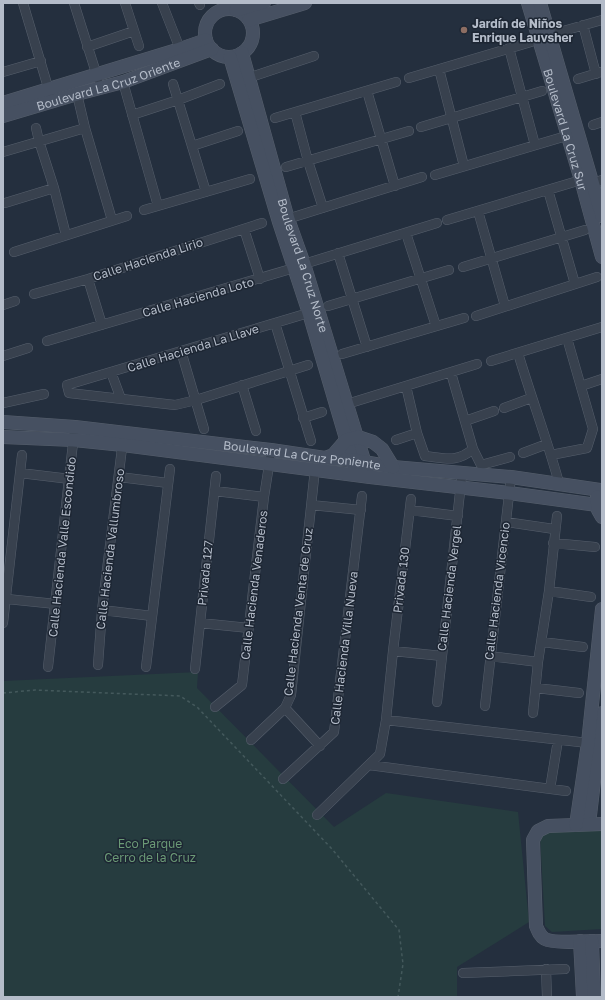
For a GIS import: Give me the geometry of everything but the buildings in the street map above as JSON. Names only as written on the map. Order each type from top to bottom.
[{"type":"street","points":[[23,3],[50,95]]},
{"type":"street","points":[[74,3],[100,88]]},
{"type":"street","points":[[125,3],[139,46]]},
{"type":"street","points":[[162,3],[180,49]]},
{"type":"street","points":[[236,10],[264,3]]},
{"type":"street","points":[[249,20],[305,3]]},
{"type":"street","name":"Boulevard La Cruz Sur","points":[[528,3],[602,216]]},
{"type":"street","name":"Boulevard La Cruz Sur","points":[[540,3],[573,134]]},
{"type":"street","points":[[225,9],[236,10],[244,13],[249,20],[252,24],[253,35],[250,45],[236,55],[220,55],[209,44],[206,28],[210,18],[219,11],[225,9]]},
{"type":"street","points":[[549,35],[602,20]]},
{"type":"street","points":[[578,79],[599,73],[583,25]]},
{"type":"street","points":[[87,46],[134,31]]},
{"type":"street","points":[[410,78],[531,42]]},
{"type":"street","name":"Boulevard La Cruz Oriente","points":[[3,116],[96,74],[180,49],[209,44]]},
{"type":"street","name":"Boulevard La Cruz Oriente","points":[[3,104],[50,95],[77,94],[123,82],[209,44]]},
{"type":"street","points":[[509,48],[535,145]]},
{"type":"street","name":"Boulevard La Cruz Norte","points":[[236,55],[248,78],[283,220]]},
{"type":"street","name":"Boulevard La Cruz Norte","points":[[236,55],[283,220],[299,266],[318,310],[347,404],[352,438],[352,460],[364,476]]},
{"type":"street","points":[[248,78],[314,56]]},
{"type":"street","points":[[3,72],[41,61]]},
{"type":"street","points":[[438,70],[464,166]]},
{"type":"street","points":[[123,82],[158,206]]},
{"type":"street","points":[[275,118],[396,82]]},
{"type":"street","points":[[173,84],[206,192]]},
{"type":"street","points":[[132,115],[220,84]]},
{"type":"street","points":[[367,91],[395,186]]},
{"type":"street","points":[[420,127],[542,91]]},
{"type":"street","points":[[77,94],[85,128],[112,220]]},
{"type":"street","points":[[295,112],[308,161],[323,208]]},
{"type":"street","points":[[36,128],[38,141],[54,188],[66,235]]},
{"type":"street","points":[[3,152],[85,128]]},
{"type":"street","points":[[192,146],[238,131]]},
{"type":"street","points":[[286,167],[408,131]]},
{"type":"street","points":[[435,175],[573,134]]},
{"type":"street","points":[[283,220],[422,177]]},
{"type":"street","points":[[144,210],[250,179]]},
{"type":"street","points":[[447,220],[548,190],[591,181]]},
{"type":"street","name":"Boulevard La Cruz Sur","points":[[591,181],[594,231],[602,257]]},
{"type":"street","points":[[5,203],[54,188]]},
{"type":"street","points":[[548,190],[563,237],[575,284]]},
{"type":"street","points":[[478,211],[505,306]]},
{"type":"street","points":[[14,252],[127,216]]},
{"type":"street","name":"Calle Hacienda Lirio","points":[[34,294],[88,279],[262,223]]},
{"type":"street","name":"Calle Hacienda Loto","points":[[47,341],[260,278],[437,223]]},
{"type":"street","points":[[244,229],[260,278]]},
{"type":"street","points":[[462,267],[563,237],[594,231]]},
{"type":"street","points":[[406,233],[436,326]]},
{"type":"street","points":[[338,253],[367,347]]},
{"type":"street","name":"Calle Hacienda La Llave","points":[[121,399],[69,393],[67,385],[450,270]]},
{"type":"street","points":[[476,316],[597,277]]},
{"type":"street","points":[[88,279],[102,325]]},
{"type":"street","points":[[3,305],[15,301]]},
{"type":"street","name":"Boulevard La Cruz Norte","points":[[318,310],[352,438],[365,462],[364,476]]},
{"type":"street","points":[[342,354],[464,318]]},
{"type":"street","points":[[275,323],[311,441]]},
{"type":"street","points":[[491,361],[602,327]]},
{"type":"street","points":[[551,455],[587,448],[593,429],[567,338]]},
{"type":"street","points":[[3,356],[28,348]]},
{"type":"street","points":[[181,351],[204,428]]},
{"type":"street","points":[[518,353],[559,483]]},
{"type":"street","points":[[347,404],[477,364]]},
{"type":"street","points":[[111,372],[121,399],[175,405],[196,400],[308,365]]},
{"type":"street","points":[[451,373],[473,449],[481,465],[510,457]]},
{"type":"street","points":[[581,386],[602,379]]},
{"type":"street","points":[[242,385],[256,431]]},
{"type":"street","points":[[406,386],[425,456],[454,459],[466,455],[473,449]]},
{"type":"street","points":[[3,403],[44,394]]},
{"type":"street","points":[[504,408],[531,398]]},
{"type":"street","points":[[465,421],[494,411]]},
{"type":"street","points":[[303,418],[322,412]]},
{"type":"street","name":"Boulevard La Cruz Poniente","points":[[3,422],[74,433],[270,457],[352,460],[393,467],[511,477],[601,488]]},
{"type":"street","name":"Boulevard La Cruz Poniente","points":[[3,437],[74,433]]},
{"type":"street","name":"Calle Hacienda Valle Escondido","points":[[48,667],[74,433]]},
{"type":"street","points":[[396,440],[418,433]]},
{"type":"street","points":[[325,458],[333,454],[352,438],[373,442],[382,449],[393,467]]},
{"type":"street","name":"Calle Hacienda Vallumbroso","points":[[98,665],[102,610],[123,439]]},
{"type":"street","points":[[523,453],[547,444]]},
{"type":"street","points":[[3,624],[22,456]]},
{"type":"street","name":"Boulevard La Cruz Poniente","points":[[270,457],[315,469],[509,493],[599,511]]},
{"type":"street","name":"Calle Hacienda Venaderos","points":[[215,707],[242,685],[270,457]]},
{"type":"street","points":[[146,667],[170,469]]},
{"type":"street","name":"Calle Hacienda Venta de Cruz","points":[[250,740],[285,708],[291,695],[315,469]]},
{"type":"street","points":[[20,473],[70,478]]},
{"type":"street","name":"Calle Hacienda Vergel","points":[[436,702],[462,474]]},
{"type":"street","name":"Privada 127","points":[[195,669],[216,476]]},
{"type":"street","name":"Calle Hacienda Vicencio","points":[[484,706],[511,477]]},
{"type":"street","points":[[119,478],[168,483]]},
{"type":"street","points":[[599,511],[597,500],[601,488]]},
{"type":"street","points":[[215,491],[264,497]]},
{"type":"street","name":"Calle Hacienda Villa Nueva","points":[[283,779],[334,732],[362,496]]},
{"type":"street","name":"Privada 130","points":[[393,651],[411,499]]},
{"type":"street","points":[[311,504],[360,510]]},
{"type":"street","points":[[410,510],[458,516]]},
{"type":"street","points":[[532,713],[549,591],[556,516]]},
{"type":"street","points":[[506,522],[554,529]]},
{"type":"street","points":[[553,543],[594,547]]},
{"type":"street","points":[[549,591],[591,597]]},
{"type":"street","points":[[7,599],[56,604]]},
{"type":"street","points":[[582,824],[588,743],[598,677],[602,609]]},
{"type":"street","points":[[102,610],[152,616]]},
{"type":"street","points":[[200,623],[249,628]]},
{"type":"street","points":[[542,642],[583,647]]},
{"type":"street","points":[[317,815],[380,754],[386,720],[393,651],[442,656]]},
{"type":"street","points":[[489,656],[538,662]]},
{"type":"street","points":[[536,688],[579,693]]},
{"type":"street","points":[[285,708],[320,746]]},
{"type":"street","points":[[386,720],[588,743]]},
{"type":"street","points":[[582,824],[602,720]]},
{"type":"street","points":[[550,789],[558,740]]},
{"type":"street","points":[[368,765],[566,791]]},
{"type":"street","points":[[591,941],[551,941],[541,936],[538,931],[536,926],[533,840],[538,831],[548,826],[602,824]]},
{"type":"street","points":[[583,997],[591,941]]},
{"type":"street","points":[[591,941],[594,997]]},
{"type":"street","points":[[546,969],[547,997]]},
{"type":"street","points":[[462,972],[565,969]]},
{"type":"path","points":[[3,693],[35,690],[180,696],[197,707],[332,849],[399,930],[403,964],[398,997]]},
{"type":"green space","name":"Eco Parque Cerro de la Cruz","points":[[198,672],[197,688],[334,827],[386,793],[518,812],[529,922],[457,967],[457,997],[3,997],[3,681]]},
{"type":"green space","points":[[602,827],[602,929],[552,932],[545,926],[540,836],[544,831]]},
{"type":"place","name":"Jardín de Niños Enrique Lauvsher","points":[[464,30]]}]
